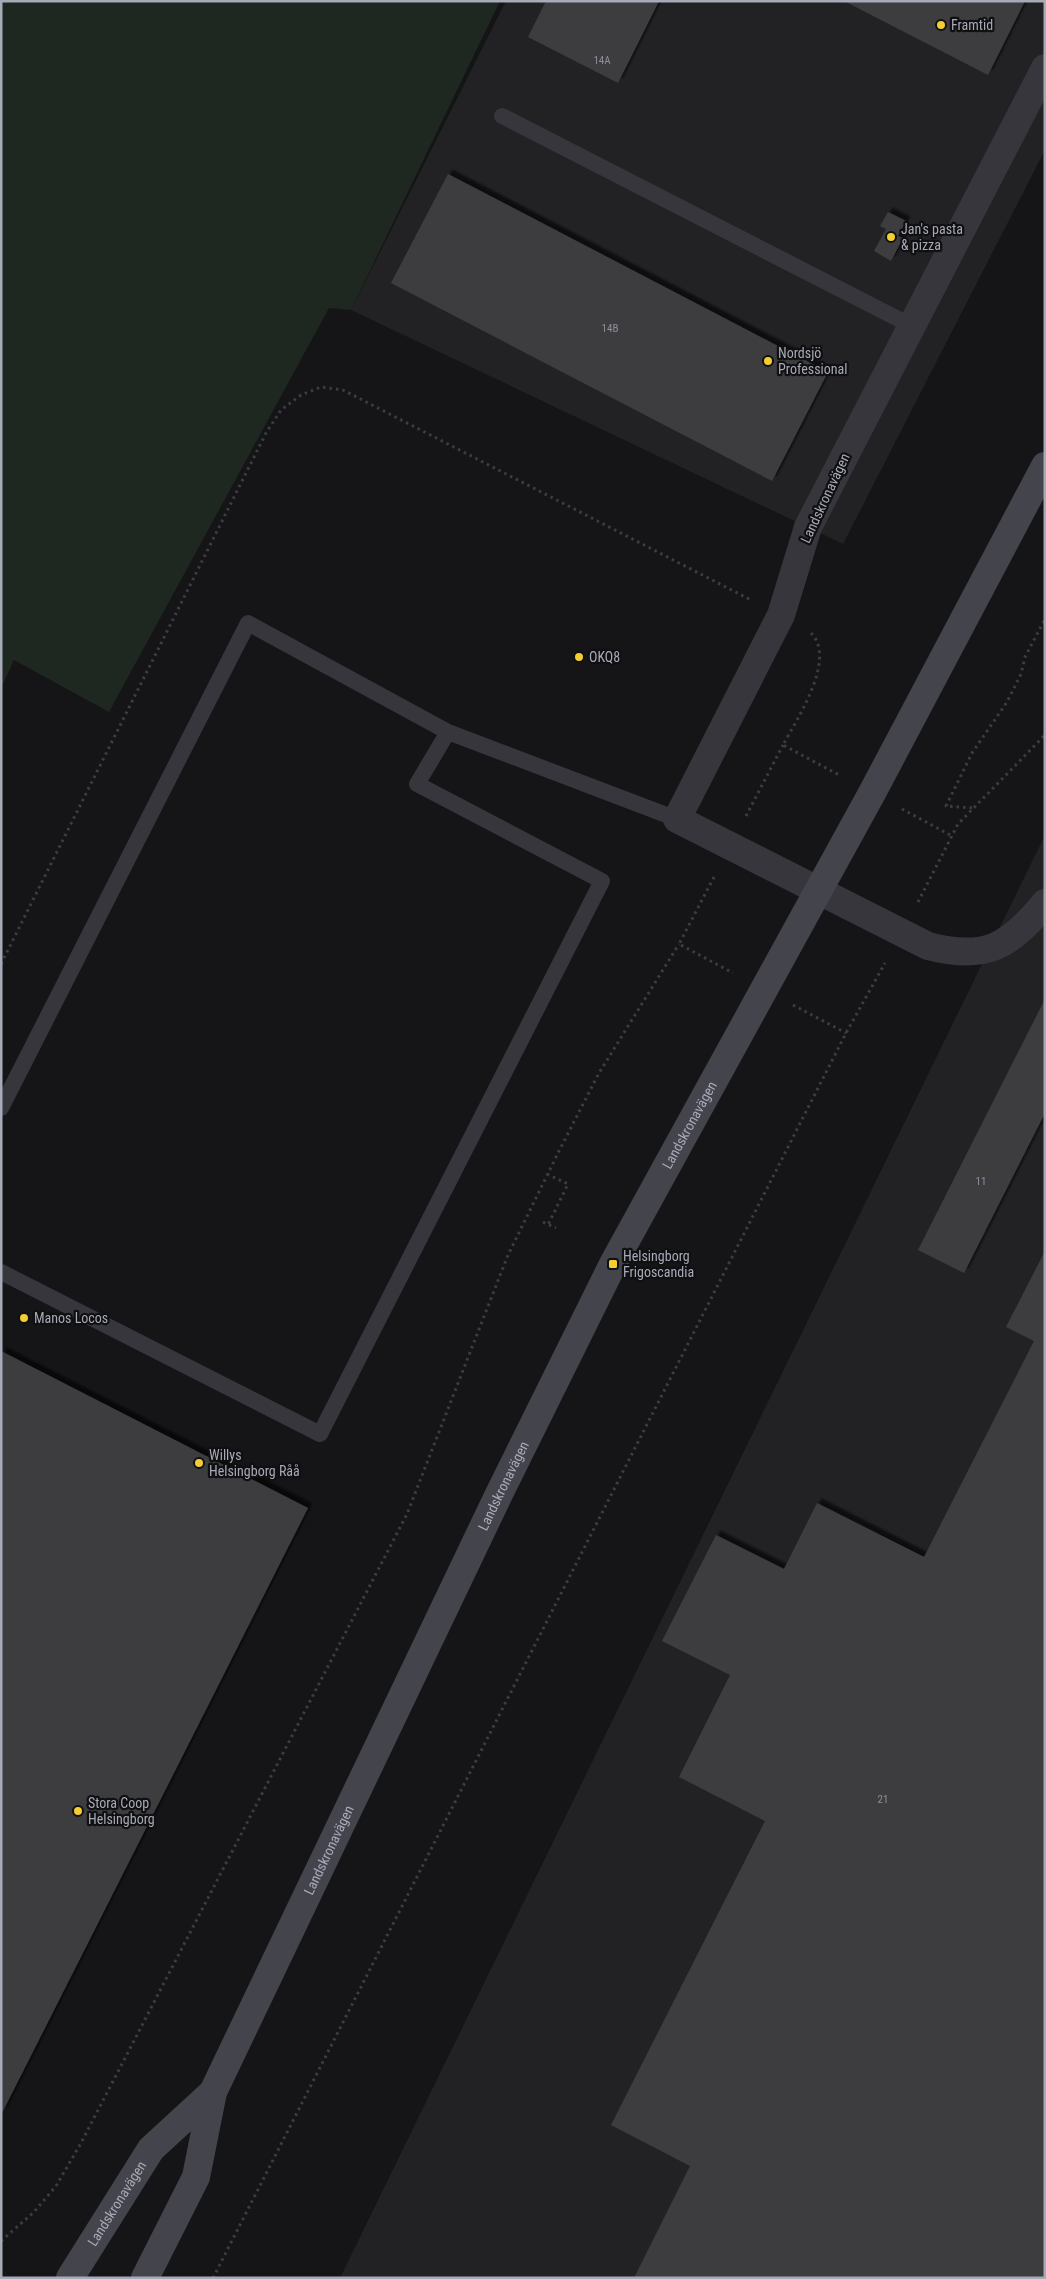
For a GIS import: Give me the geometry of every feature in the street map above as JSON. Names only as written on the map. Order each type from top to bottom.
[{"type":"main road","name":"Landskronavägen","points":[[145,2278],[196,2177],[212,2092],[498,1494],[608,1273],[872,793],[1045,466]]},
{"type":"main road","name":"Landskronavägen","points":[[70,2278],[151,2150],[212,2092]]},
{"type":"street","name":"Landskronavägen","points":[[676,819],[780,615],[808,527],[1045,68]]},
{"type":"street","points":[[676,819],[901,933],[928,946],[953,953],[978,952],[1007,941],[1026,926],[1045,903]]},
{"type":"lane","points":[[502,116],[912,326]]},
{"type":"lane","points":[[1,1108],[248,623],[448,732],[676,819]]},
{"type":"lane","points":[[1,1272],[320,1434],[602,881],[417,784],[448,732]]},
{"type":"path","points":[[1,964],[266,433],[280,410],[302,395],[321,387],[343,390],[800,625],[813,635],[819,649],[820,668],[810,693],[679,944],[599,1072],[508,1255],[407,1514],[81,2143],[56,2186],[34,2212],[1,2241]]},
{"type":"path","points":[[972,808],[946,806],[972,753],[1006,702],[1021,674],[1025,657],[1045,619]]},
{"type":"path","points":[[214,2278],[846,1033],[958,824],[972,808],[1009,774],[1045,735]]},
{"type":"path","points":[[783,745],[952,836]]},
{"type":"path","points":[[679,944],[846,1033]]},
{"type":"path","points":[[548,1174],[568,1184],[548,1225]]},
{"type":"path","points":[[543,1222],[556,1228]]},
{"type":"shaded area","points":[[1,1],[500,1],[351,310],[329,308],[109,712],[14,660],[1,688]]},
{"type":"shaded area","points":[[506,1],[1045,1],[1045,150],[843,544],[351,310]]},
{"type":"shaded area","points":[[1045,835],[1045,2278],[340,2278]]},
{"type":"building","points":[[546,1],[659,1],[618,83],[528,37]]},
{"type":"building","points":[[844,1],[1025,1],[988,75]]},
{"type":"building","points":[[448,174],[828,372],[772,481],[391,283]]},
{"type":"building","name":"Jan's pasta & pizza","points":[[888,212],[906,221],[898,236],[903,238],[891,261],[874,251],[886,229],[880,226]]},
{"type":"building","points":[[1045,999],[1045,1113],[964,1273],[918,1250]]},
{"type":"building","points":[[1045,1251],[1045,2278],[634,2278],[690,2166],[611,2125],[765,1821],[679,1777],[730,1675],[662,1641],[716,1535],[784,1569],[817,1503],[924,1557],[1034,1341],[1006,1327]]},
{"type":"building","name":"Stora Coop Helsingborg","points":[[1,1351],[308,1508],[1,2115]]},
{"type":"place","name":"Framtid","points":[[941,25]]},
{"type":"place","name":"Jan's pasta & pizza","points":[[891,237]]},
{"type":"place","name":"Nordsjö Professional","points":[[768,361]]},
{"type":"place","name":"OKQ8","points":[[579,657]]},
{"type":"place","name":"Helsingborg Frigoscandia","points":[[613,1264]]},
{"type":"place","name":"Manos Locos","points":[[24,1318]]},
{"type":"place","name":"Willys Helsingborg Råå","points":[[199,1463]]},
{"type":"place","name":"Stora Coop Helsingborg","points":[[78,1811]]}]
